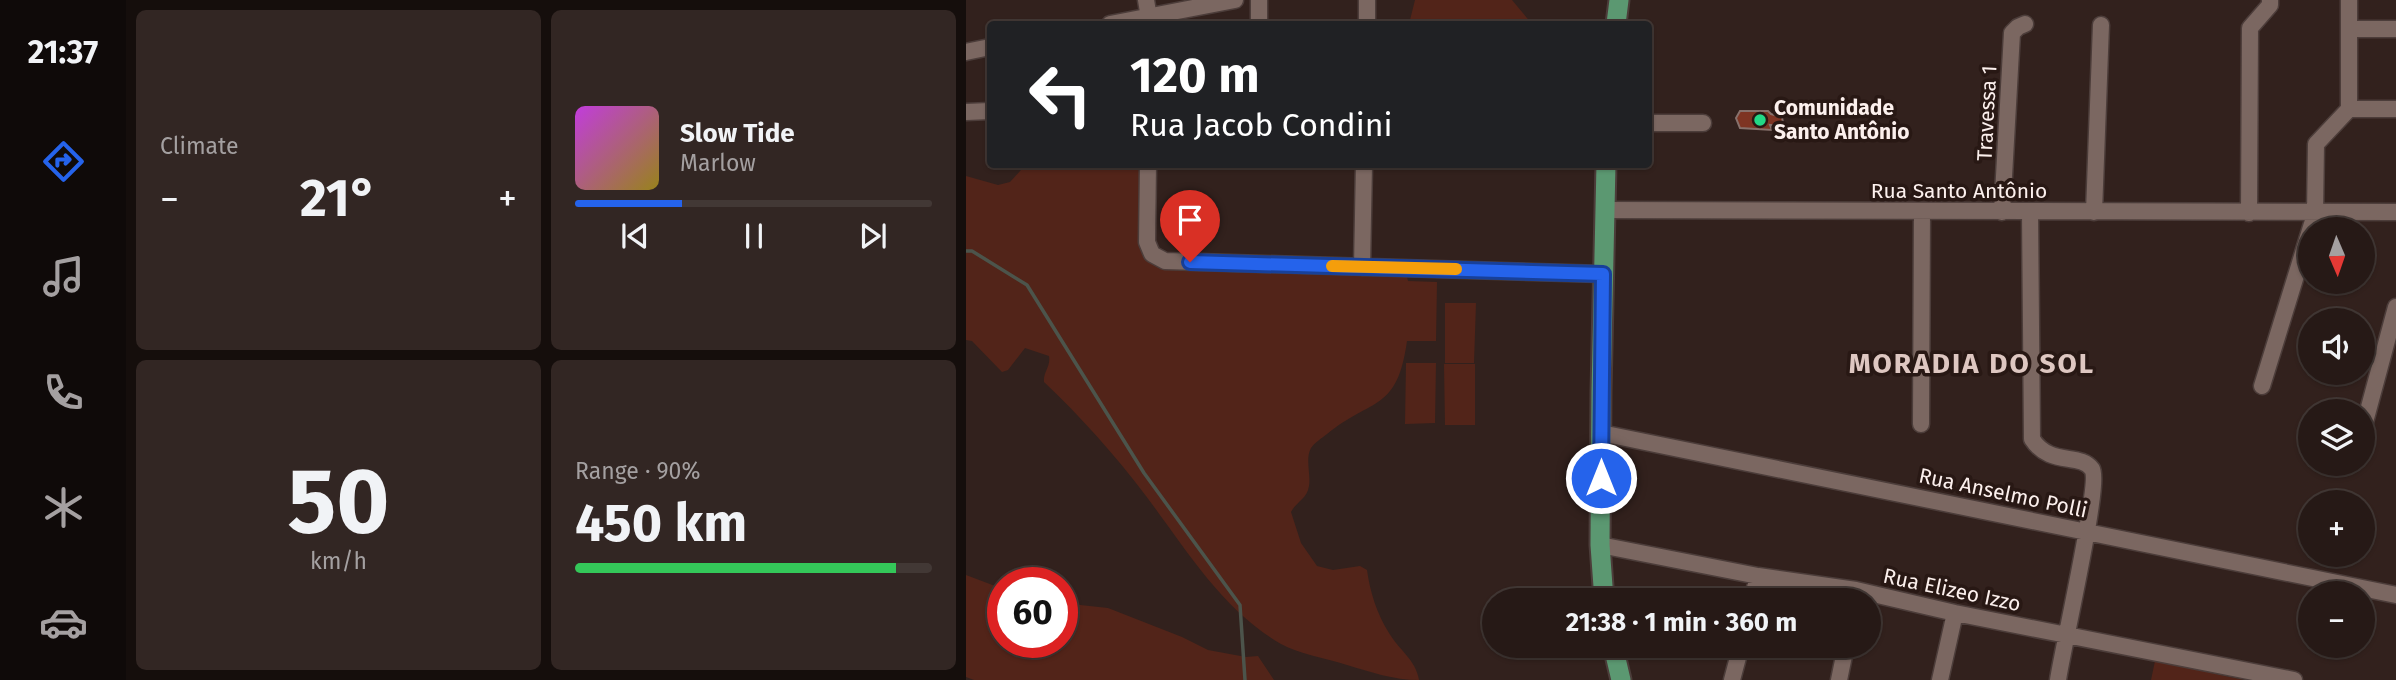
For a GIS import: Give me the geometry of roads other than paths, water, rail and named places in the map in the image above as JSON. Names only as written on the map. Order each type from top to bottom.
[{"type":"main road","points":[[1616,21],[1619,0]]},
{"type":"main road","points":[[1603,588],[1600,545],[1606,168]]},
{"type":"main road","points":[[1616,658],[1621,680]]},
{"type":"street","points":[[1146,0],[1150,21],[1235,0]]},
{"type":"street","points":[[1259,0],[1259,21]]},
{"type":"street","points":[[1367,0],[1367,21]]},
{"type":"street","points":[[2249,213],[2250,28],[2270,5],[2270,0]]},
{"type":"street","points":[[2348,0],[2349,110]]},
{"type":"street","name":"Travessa 1","points":[[2002,212],[2012,33],[2025,24]]},
{"type":"street","points":[[2094,212],[2101,26]]},
{"type":"street","points":[[2348,29],[2396,29]]},
{"type":"street","points":[[966,52],[987,48]]},
{"type":"street","points":[[2262,386],[2315,214],[2316,144],[2349,110],[2396,109]]},
{"type":"street","points":[[966,113],[987,111]]},
{"type":"street","points":[[1652,123],[1703,123]]},
{"type":"street","points":[[1148,168],[1147,242],[1152,254],[1165,261],[1603,274]]},
{"type":"street","points":[[1362,267],[1364,168]]},
{"type":"street","name":"Rua Santo Antônio","points":[[1604,210],[2315,214],[2396,212]]},
{"type":"street","points":[[1921,424],[1922,212]]},
{"type":"street","points":[[2030,212],[2032,439],[2040,450],[2052,457],[2084,463],[2092,469],[2095,480],[2057,680]]},
{"type":"street","points":[[2371,399],[2396,307]]},
{"type":"street","name":"Rua Anselmo Polli","points":[[1601,433],[2396,595]]},
{"type":"street","name":"Rua Elizeo Izzo","points":[[1600,545],[1819,588]]},
{"type":"street","points":[[1755,588],[1758,576]]},
{"type":"street","name":"Rua Elizeo Izzo","points":[[1881,600],[2294,680]]},
{"type":"street","points":[[1940,680],[1955,613]]},
{"type":"street","points":[[1732,680],[1738,658]]},
{"type":"street","points":[[1839,680],[1844,658]]},
{"type":"waterway","points":[[966,251],[972,251],[1027,285],[1144,473],[1240,605],[1245,680]]},
{"type":"place","name":"Comunidade Santo Antônio","points":[[1760,120]]},
{"type":"district","name":"MORADIA DO SOL","points":[[1972,363]]}]
